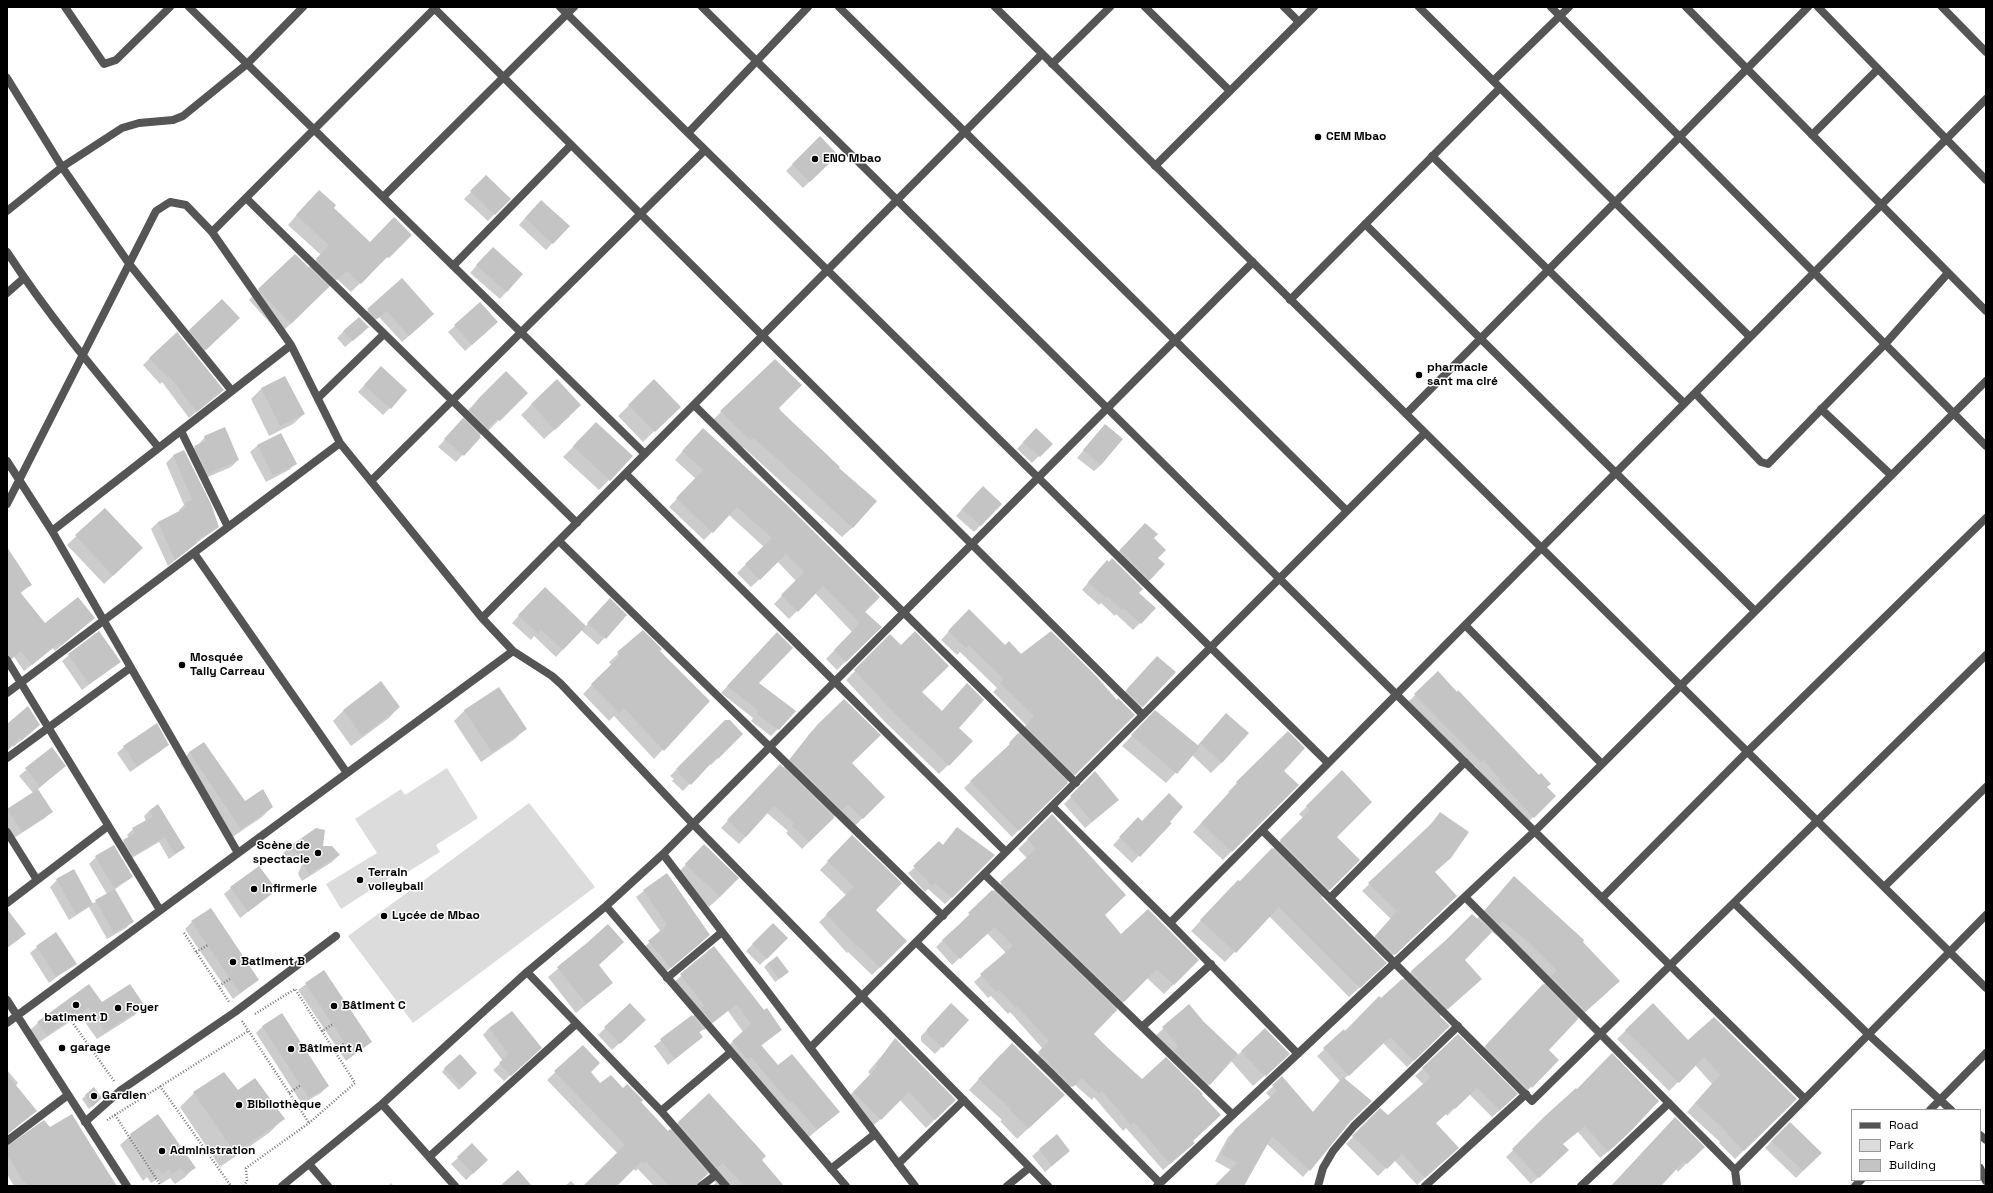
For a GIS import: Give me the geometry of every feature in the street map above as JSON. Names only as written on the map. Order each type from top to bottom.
[{"type":"street","points":[[65,7],[104,64],[116,60],[170,7]]},
{"type":"street","points":[[189,7],[645,454]]},
{"type":"street","points":[[7,211],[62,167],[122,128],[139,122],[173,120],[183,116],[247,64],[303,7]]},
{"type":"street","points":[[560,7],[1328,763]]},
{"type":"street","points":[[383,197],[574,7]]},
{"type":"street","points":[[702,7],[1805,1098]]},
{"type":"street","points":[[688,134],[808,7]]},
{"type":"street","points":[[839,7],[1347,511]]},
{"type":"street","points":[[995,7],[1986,988]]},
{"type":"street","points":[[1052,64],[1110,7]]},
{"type":"street","points":[[1146,7],[1230,91]]},
{"type":"street","points":[[1284,7],[1299,22]]},
{"type":"street","points":[[1155,166],[1314,7]]},
{"type":"street","points":[[1551,7],[1886,343],[1986,446]]},
{"type":"street","points":[[1493,81],[1569,7]]},
{"type":"street","points":[[1686,7],[1986,311]]},
{"type":"street","points":[[1406,414],[1808,7]]},
{"type":"street","points":[[1818,7],[1986,180]]},
{"type":"street","points":[[1942,7],[1984,47]]},
{"type":"street","points":[[212,232],[435,8],[1143,715]]},
{"type":"street","points":[[1425,9],[1493,81],[1750,336]]},
{"type":"street","points":[[482,618],[1042,54]]},
{"type":"street","points":[[1812,135],[1878,69]]},
{"type":"street","points":[[7,78],[62,167],[130,265],[232,391]]},
{"type":"street","points":[[1290,300],[1500,88]]},
{"type":"street","points":[[1170,923],[1986,99]]},
{"type":"street","points":[[453,266],[572,145]]},
{"type":"street","points":[[371,481],[705,150]]},
{"type":"street","points":[[1432,156],[1684,403]]},
{"type":"street","points":[[246,198],[577,523]]},
{"type":"street","points":[[7,504],[130,265],[156,211],[170,202],[186,205],[212,232],[291,345],[340,443],[482,618],[513,651],[552,676],[561,684],[693,824],[1048,1186]]},
{"type":"street","points":[[1365,224],[1756,611]]},
{"type":"street","points":[[7,252],[24,278],[83,356],[159,448]]},
{"type":"street","points":[[282,1186],[382,1104],[527,972],[606,906],[663,854],[1253,262]]},
{"type":"street","points":[[1695,393],[1761,462],[1768,464],[1886,343],[1948,273]]},
{"type":"street","points":[[7,292],[24,278]]},
{"type":"street","points":[[318,398],[384,334]]},
{"type":"street","points":[[52,531],[291,345]]},
{"type":"street","points":[[916,942],[1051,1073],[1159,1185],[1535,831],[1986,381]]},
{"type":"street","points":[[694,405],[1076,783]]},
{"type":"street","points":[[1822,409],[1892,475]]},
{"type":"street","points":[[181,431],[228,527]]},
{"type":"street","points":[[810,1048],[1425,433]]},
{"type":"street","points":[[7,693],[340,443]]},
{"type":"street","points":[[7,461],[20,479],[52,531],[238,853]]},
{"type":"street","points":[[626,474],[1006,852]]},
{"type":"street","points":[[1602,898],[1747,752],[1986,518]]},
{"type":"street","points":[[559,540],[943,916]]},
{"type":"street","points":[[194,553],[347,773]]},
{"type":"street","points":[[1465,625],[1602,764]]},
{"type":"street","points":[[7,1023],[513,651]]},
{"type":"street","points":[[1262,830],[1532,1101],[1986,655]]},
{"type":"street","points":[[7,660],[160,910]]},
{"type":"street","points":[[7,758],[48,726],[130,668]]},
{"type":"street","points":[[1330,898],[1465,762]]},
{"type":"street","points":[[1884,887],[1986,786]]},
{"type":"street","points":[[1052,806],[1170,923],[1298,1054]]},
{"type":"street","points":[[7,903],[108,826]]},
{"type":"street","points":[[7,832],[38,880]]},
{"type":"street","points":[[663,854],[915,1186]]},
{"type":"street","points":[[984,874],[1233,1115]]},
{"type":"street","points":[[1465,897],[1735,1170],[1737,1186]]},
{"type":"street","points":[[1734,903],[1868,1034],[1950,1109]]},
{"type":"street","points":[[606,906],[846,1186]]},
{"type":"street","points":[[1735,1170],[1986,915]]},
{"type":"street","points":[[667,978],[722,932]]},
{"type":"street","points":[[85,1122],[121,1090],[235,1012],[336,936]]},
{"type":"street","points":[[1142,1027],[1210,964]]},
{"type":"street","points":[[527,972],[661,1111],[726,1186]]},
{"type":"street","points":[[7,1000],[127,1186]]},
{"type":"street","points":[[429,1157],[576,1024]]},
{"type":"street","points":[[1318,1186],[1323,1168],[1333,1150],[1354,1126],[1458,1026]]},
{"type":"street","points":[[661,1111],[731,1052]]},
{"type":"street","points":[[1931,1109],[1986,1053]]},
{"type":"street","points":[[1425,1186],[1526,1094]]},
{"type":"street","points":[[7,1141],[68,1095]]},
{"type":"street","points":[[898,1164],[964,1100]]},
{"type":"street","points":[[1581,1186],[1669,1103]]},
{"type":"street","points":[[382,1104],[455,1186]]},
{"type":"street","points":[[831,1169],[875,1134]]},
{"type":"street","points":[[309,1164],[328,1186]]},
{"type":"street","points":[[1007,1186],[1029,1168]]},
{"type":"street","points":[[1981,1170],[1986,1181]]},
{"type":"street","points":[[701,1186],[716,1175]]},
{"type":"path","points":[[184,933],[309,1123]]},
{"type":"path","points":[[196,952],[208,945]]},
{"type":"path","points":[[219,986],[230,979]]},
{"type":"path","points":[[242,1022],[295,989],[355,1083],[309,1123],[246,1168],[247,1181],[244,1186]]},
{"type":"path","points":[[70,1020],[131,1105]]},
{"type":"path","points":[[322,1031],[333,1024]]},
{"type":"path","points":[[105,1121],[248,1031]]},
{"type":"path","points":[[334,1050],[345,1043]]},
{"type":"path","points":[[289,1093],[301,1085]]},
{"type":"path","points":[[160,1086],[231,1186]]},
{"type":"path","points":[[115,1115],[161,1186]]},
{"type":"green space","points":[[447,768],[478,818],[436,845],[440,852],[406,873],[402,866],[392,871],[394,875],[341,909],[326,884],[377,853],[355,819],[401,789],[405,795]]},
{"type":"green space","points":[[529,803],[595,887],[413,1023],[348,936]]},
{"type":"building","name":"ENO Mbao","points":[[820,136],[838,155],[810,182],[792,164]]},
{"type":"building","points":[[486,175],[511,199],[495,215],[470,191]]},
{"type":"building","points":[[319,190],[336,205],[334,208],[370,242],[394,217],[412,235],[389,258],[387,257],[361,284],[347,271],[337,280],[316,259],[329,245],[296,215]]},
{"type":"building","points":[[541,200],[570,226],[553,244],[525,218]]},
{"type":"building","points":[[493,247],[523,274],[507,292],[476,265]]},
{"type":"building","points":[[295,254],[329,287],[291,324],[258,289]]},
{"type":"building","points":[[402,278],[434,314],[409,336],[387,311],[377,319],[367,309]]},
{"type":"building","points":[[222,299],[240,318],[206,350],[189,330]]},
{"type":"building","points":[[480,302],[498,322],[472,345],[454,325]]},
{"type":"building","points":[[359,317],[369,327],[353,341],[343,331]]},
{"type":"building","points":[[177,332],[224,390],[197,412],[169,376],[168,378],[149,358]]},
{"type":"building","points":[[775,359],[802,385],[779,408],[781,411],[840,467],[839,468],[877,501],[853,528],[754,438],[751,441],[720,411]]},
{"type":"building","points":[[381,366],[407,390],[391,409],[364,385]]},
{"type":"building","points":[[506,371],[528,393],[500,421],[497,419],[488,428],[470,410],[478,399]]},
{"type":"building","points":[[285,376],[305,414],[280,426],[261,388]]},
{"type":"building","points":[[557,379],[581,405],[555,430],[531,404]]},
{"type":"building","points":[[654,379],[681,407],[655,432],[628,405]]},
{"type":"building","points":[[463,418],[481,437],[464,456],[444,439]]},
{"type":"building","points":[[596,422],[633,456],[610,481],[573,446]]},
{"type":"building","points":[[1105,424],[1123,439],[1101,465],[1083,450]]},
{"type":"building","points":[[225,427],[239,460],[208,474],[194,446],[206,441],[204,436]]},
{"type":"building","points":[[703,428],[786,504],[880,597],[865,612],[882,627],[846,662],[834,650],[860,623],[823,586],[798,612],[781,595],[804,572],[786,554],[760,580],[745,564],[772,538],[737,507],[713,533],[676,498],[703,470],[682,451]]},
{"type":"building","points":[[1036,428],[1053,444],[1040,457],[1023,442]]},
{"type":"building","points":[[281,433],[297,464],[273,476],[257,445]]},
{"type":"building","points":[[184,450],[211,504],[219,527],[196,541],[197,543],[175,560],[158,522],[187,507],[185,502],[192,500],[173,455]]},
{"type":"building","points":[[983,486],[1002,504],[981,526],[962,509]]},
{"type":"building","points":[[105,508],[143,548],[113,576],[75,535]]},
{"type":"building","points":[[1145,523],[1158,534],[1154,538],[1166,550],[1158,558],[1165,564],[1150,580],[1120,550]]},
{"type":"building","points":[[7,547],[32,585],[20,592],[45,623],[78,597],[95,618],[62,645],[60,642],[32,665],[21,651],[12,658],[7,655]]},
{"type":"building","points":[[1112,558],[1143,589],[1139,593],[1156,608],[1141,624],[1124,608],[1122,610],[1088,582],[1107,560],[1109,562]]},
{"type":"building","points":[[545,587],[586,626],[563,650],[541,630],[538,634],[518,615]]},
{"type":"building","points":[[610,598],[627,615],[606,639],[587,623]]},
{"type":"building","points":[[969,609],[1005,645],[1009,641],[1021,654],[1051,631],[1097,677],[1117,700],[1118,698],[1135,715],[1075,775],[1026,726],[1034,716],[1000,683],[1004,679],[969,645],[966,648],[948,631]]},
{"type":"building","points":[[643,630],[662,649],[660,651],[710,701],[664,751],[624,708],[619,713],[591,684],[620,656],[617,652]]},
{"type":"building","points":[[99,631],[121,662],[89,684],[68,654]]},
{"type":"building","points":[[915,631],[949,666],[922,692],[942,711],[967,683],[984,700],[959,728],[973,741],[949,766],[894,713],[854,670],[890,634],[901,645]]},
{"type":"building","points":[[777,632],[793,648],[759,683],[796,711],[779,730],[757,714],[759,711],[727,686]]},
{"type":"building","points":[[1157,656],[1176,672],[1143,707],[1126,690]]},
{"type":"building","points":[[1438,671],[1539,775],[1541,773],[1551,784],[1547,787],[1556,796],[1534,818],[1499,781],[1500,779],[1483,760],[1481,762],[1414,694]]},
{"type":"building","points":[[381,681],[400,707],[362,736],[343,710]]},
{"type":"building","points":[[499,687],[527,729],[492,752],[464,710]]},
{"type":"building","points":[[844,699],[881,735],[852,763],[885,797],[863,819],[848,804],[842,810],[790,759],[818,724]]},
{"type":"building","points":[[28,706],[40,725],[21,741],[19,739],[7,751],[7,724]]},
{"type":"building","points":[[1155,710],[1200,747],[1177,774],[1131,735]]},
{"type":"building","points":[[1226,713],[1249,733],[1222,763],[1200,743]]},
{"type":"building","points":[[725,720],[730,720],[743,734],[718,759],[717,757],[691,785],[678,773],[680,772],[676,769]]},
{"type":"building","points":[[157,723],[169,745],[137,766],[123,746]]},
{"type":"building","points":[[1288,731],[1305,748],[1284,771],[1299,785],[1232,852],[1201,823],[1237,784],[1236,782]]},
{"type":"building","points":[[1018,733],[1068,783],[1019,831],[970,781],[1010,744],[1009,743]]},
{"type":"building","points":[[204,742],[245,801],[263,789],[273,807],[241,829],[189,752]]},
{"type":"building","points":[[52,747],[66,766],[40,787],[25,768]]},
{"type":"building","points":[[780,764],[834,818],[809,842],[792,826],[794,823],[774,806],[746,837],[727,820]]},
{"type":"building","points":[[1342,770],[1372,802],[1337,837],[1360,860],[1330,890],[1280,840],[1310,810],[1306,806]]},
{"type":"building","points":[[1095,771],[1119,800],[1092,822],[1070,796]]},
{"type":"building","points":[[38,789],[53,812],[22,832],[7,809]]},
{"type":"building","points":[[1169,793],[1183,807],[1170,822],[1172,823],[1140,857],[1119,837],[1138,817],[1142,821]]},
{"type":"building","points":[[158,804],[185,848],[175,854],[165,837],[133,856],[123,840],[135,833],[132,828],[152,817],[150,810]]},
{"type":"building","points":[[1440,812],[1469,832],[1451,858],[1435,872],[1457,896],[1395,955],[1375,936],[1397,911],[1368,883],[1432,823]]},
{"type":"building","points":[[1052,814],[1126,895],[1105,915],[1121,934],[1148,909],[1199,960],[1174,985],[1157,969],[1124,1002],[1000,882],[1036,849],[1027,839]]},
{"type":"building","points":[[957,827],[995,855],[952,898],[935,883],[932,886],[913,866],[939,841],[943,845]]},
{"type":"building","name":"Scène de spectacle","points":[[316,828],[325,830],[323,846],[332,846],[340,855],[309,874],[304,866],[308,857],[286,849]]},
{"type":"building","points":[[852,835],[902,883],[876,910],[907,941],[880,968],[857,945],[856,946],[826,914],[854,887],[827,861]]},
{"type":"building","points":[[704,844],[739,878],[720,897],[685,864]]},
{"type":"building","points":[[114,845],[133,877],[114,888],[95,856]]},
{"type":"building","points":[[1272,848],[1387,963],[1360,988],[1279,907],[1236,953],[1200,920],[1238,880],[1240,881]]},
{"type":"building","name":"Infirmerie","points":[[259,866],[277,890],[248,912],[230,887]]},
{"type":"building","points":[[74,869],[93,904],[76,914],[56,879]]},
{"type":"building","points":[[667,873],[710,935],[671,968],[648,941],[667,925],[643,890]]},
{"type":"building","points":[[1514,876],[1584,940],[1583,942],[1620,981],[1586,1011],[1551,976],[1557,970],[1524,938],[1502,921],[1499,924],[1485,910]]},
{"type":"building","points":[[115,889],[134,922],[114,933],[95,900]]},
{"type":"building","points":[[992,890],[1117,1010],[1094,1034],[1108,1048],[1142,1079],[1166,1057],[1203,1094],[1202,1095],[1221,1115],[1193,1141],[1195,1143],[1170,1164],[1134,1122],[1131,1125],[1102,1091],[1099,1094],[1082,1078],[1073,1087],[1038,1052],[1049,1041],[1017,1006],[1016,1008],[999,990],[996,992],[980,974],[1013,946],[995,927],[960,959],[942,940],[970,915],[968,913]]},
{"type":"building","name":"Batiment B","points":[[211,908],[259,980],[240,993],[191,921]]},
{"type":"building","points":[[7,909],[26,934],[7,948]]},
{"type":"building","points":[[1472,914],[1492,932],[1465,960],[1482,979],[1448,1009],[1411,971]]},
{"type":"building","points":[[773,923],[788,938],[767,959],[752,944]]},
{"type":"building","points":[[608,924],[624,942],[599,965],[613,983],[586,1004],[557,967]]},
{"type":"building","points":[[56,932],[77,964],[56,977],[36,946]]},
{"type":"building","points":[[714,946],[764,1010],[767,1008],[782,1030],[761,1045],[778,1065],[792,1054],[840,1112],[817,1130],[792,1101],[790,1103],[751,1057],[748,1060],[732,1041],[751,1024],[737,1004],[713,1022],[701,1008],[704,1005],[680,974]]},
{"type":"building","points":[[777,956],[789,972],[779,979],[767,964]]},
{"type":"building","name":"Bâtiment C","points":[[324,970],[372,1042],[353,1055],[305,983]]},
{"type":"building","points":[[1402,979],[1450,1026],[1414,1061],[1390,1037],[1349,1076],[1323,1048],[1344,1029],[1345,1031],[1379,996],[1381,998]]},
{"type":"building","points":[[89,984],[102,1002],[130,984],[145,1006],[105,1032],[89,1007],[47,1035],[37,1022]]},
{"type":"building","points":[[1543,984],[1578,1019],[1549,1050],[1559,1060],[1532,1088],[1531,1086],[1528,1089],[1485,1046]]},
{"type":"building","points":[[630,1003],[646,1020],[620,1044],[604,1027]]},
{"type":"building","points":[[951,1003],[969,1020],[943,1048],[927,1034],[927,1029]]},
{"type":"building","points":[[1653,1003],[1688,1040],[1714,1017],[1797,1099],[1744,1151],[1727,1134],[1728,1133],[1695,1103],[1720,1075],[1704,1057],[1679,1083],[1625,1030]]},
{"type":"building","points":[[1189,1004],[1204,1022],[1238,1054],[1210,1085],[1174,1050],[1178,1046],[1162,1027]]},
{"type":"building","points":[[512,1011],[542,1048],[511,1076],[499,1063],[508,1054],[489,1028]]},
{"type":"building","name":"Bâtiment A","points":[[282,1013],[329,1086],[309,1098],[262,1026]]},
{"type":"building","points":[[692,1015],[704,1029],[699,1032],[703,1037],[675,1059],[660,1039]]},
{"type":"building","points":[[1265,1028],[1290,1054],[1265,1077],[1266,1074],[1264,1076],[1241,1051]]},
{"type":"building","points":[[1458,1034],[1518,1094],[1500,1110],[1477,1088],[1455,1109],[1454,1107],[1436,1123],[1459,1148],[1425,1178],[1402,1154],[1387,1169],[1352,1136],[1380,1108],[1388,1115],[1431,1077],[1422,1068]]},
{"type":"building","points":[[895,1038],[956,1100],[935,1120],[909,1092],[881,1120],[853,1092],[878,1066],[876,1064]]},
{"type":"building","points":[[1012,1043],[1065,1095],[1028,1129],[1010,1110],[1011,1109],[978,1079]]},
{"type":"building","points":[[583,1045],[600,1063],[591,1072],[600,1083],[611,1075],[623,1088],[627,1084],[643,1100],[641,1102],[668,1131],[670,1129],[708,1174],[698,1182],[696,1186],[670,1186],[646,1162],[644,1164],[641,1162],[617,1186],[583,1186],[625,1145],[554,1071]]},
{"type":"building","points":[[1612,1053],[1659,1101],[1629,1133],[1608,1152],[1585,1126],[1563,1144],[1569,1150],[1539,1178],[1512,1149],[1545,1116],[1576,1088],[1577,1089]]},
{"type":"building","points":[[460,1054],[477,1073],[462,1087],[444,1068]]},
{"type":"building","name":"Bibliothèque","points":[[224,1072],[238,1090],[255,1078],[285,1119],[235,1153],[193,1092]]},
{"type":"building","points":[[7,1074],[37,1111],[7,1134]]},
{"type":"building","points":[[1282,1076],[1313,1112],[1343,1077],[1372,1101],[1350,1122],[1310,1171],[1272,1136],[1244,1186],[1214,1186],[1237,1163],[1221,1154],[1235,1129],[1277,1091],[1272,1085]]},
{"type":"building","name":"Gardien","points":[[94,1087],[102,1098],[92,1107],[85,1095]]},
{"type":"building","points":[[709,1093],[766,1156],[762,1160],[784,1186],[744,1186],[723,1163],[717,1168],[678,1122]]},
{"type":"building","points":[[72,1114],[116,1186],[28,1186],[21,1178],[7,1154],[7,1146],[44,1120],[50,1127]]},
{"type":"building","name":"Administration","points":[[158,1114],[196,1168],[185,1174],[181,1168],[172,1174],[169,1169],[162,1174],[158,1168],[154,1171],[130,1134]]},
{"type":"building","points":[[1675,1117],[1705,1147],[1687,1164],[1684,1161],[1661,1186],[1611,1186]]},
{"type":"building","points":[[1790,1122],[1822,1153],[1803,1171],[1771,1141]]},
{"type":"building","points":[[1057,1134],[1070,1151],[1052,1166],[1039,1149]]},
{"type":"building","points":[[472,1143],[488,1160],[473,1174],[457,1157]]},
{"type":"building","points":[[518,1170],[532,1186],[500,1186]]},
{"type":"place","name":"CEM Mbao","points":[[1318,137]]},
{"type":"place","name":"ENO Mbao","points":[[815,159]]},
{"type":"place","name":"pharmacie sant ma ciré","points":[[1419,375]]},
{"type":"place","name":"Mosquée Tally Carreau","points":[[182,665]]},
{"type":"place","name":"Scène de spectacle","points":[[318,853]]},
{"type":"place","name":"Terrain volleyball","points":[[360,880]]},
{"type":"place","name":"Infirmerie","points":[[254,889]]},
{"type":"place","name":"Lycée de Mbao","points":[[384,916]]},
{"type":"place","name":"Batiment B","points":[[233,962]]},
{"type":"place","name":"batiment D","points":[[76,1005]]},
{"type":"place","name":"Bâtiment C","points":[[334,1006]]},
{"type":"place","name":"Foyer","points":[[118,1008]]},
{"type":"place","name":"garage","points":[[62,1048]]},
{"type":"place","name":"Bâtiment A","points":[[291,1049]]},
{"type":"place","name":"Gardien","points":[[94,1096]]},
{"type":"place","name":"Bibliothèque","points":[[239,1105]]},
{"type":"place","name":"Administration","points":[[162,1151]]}]
